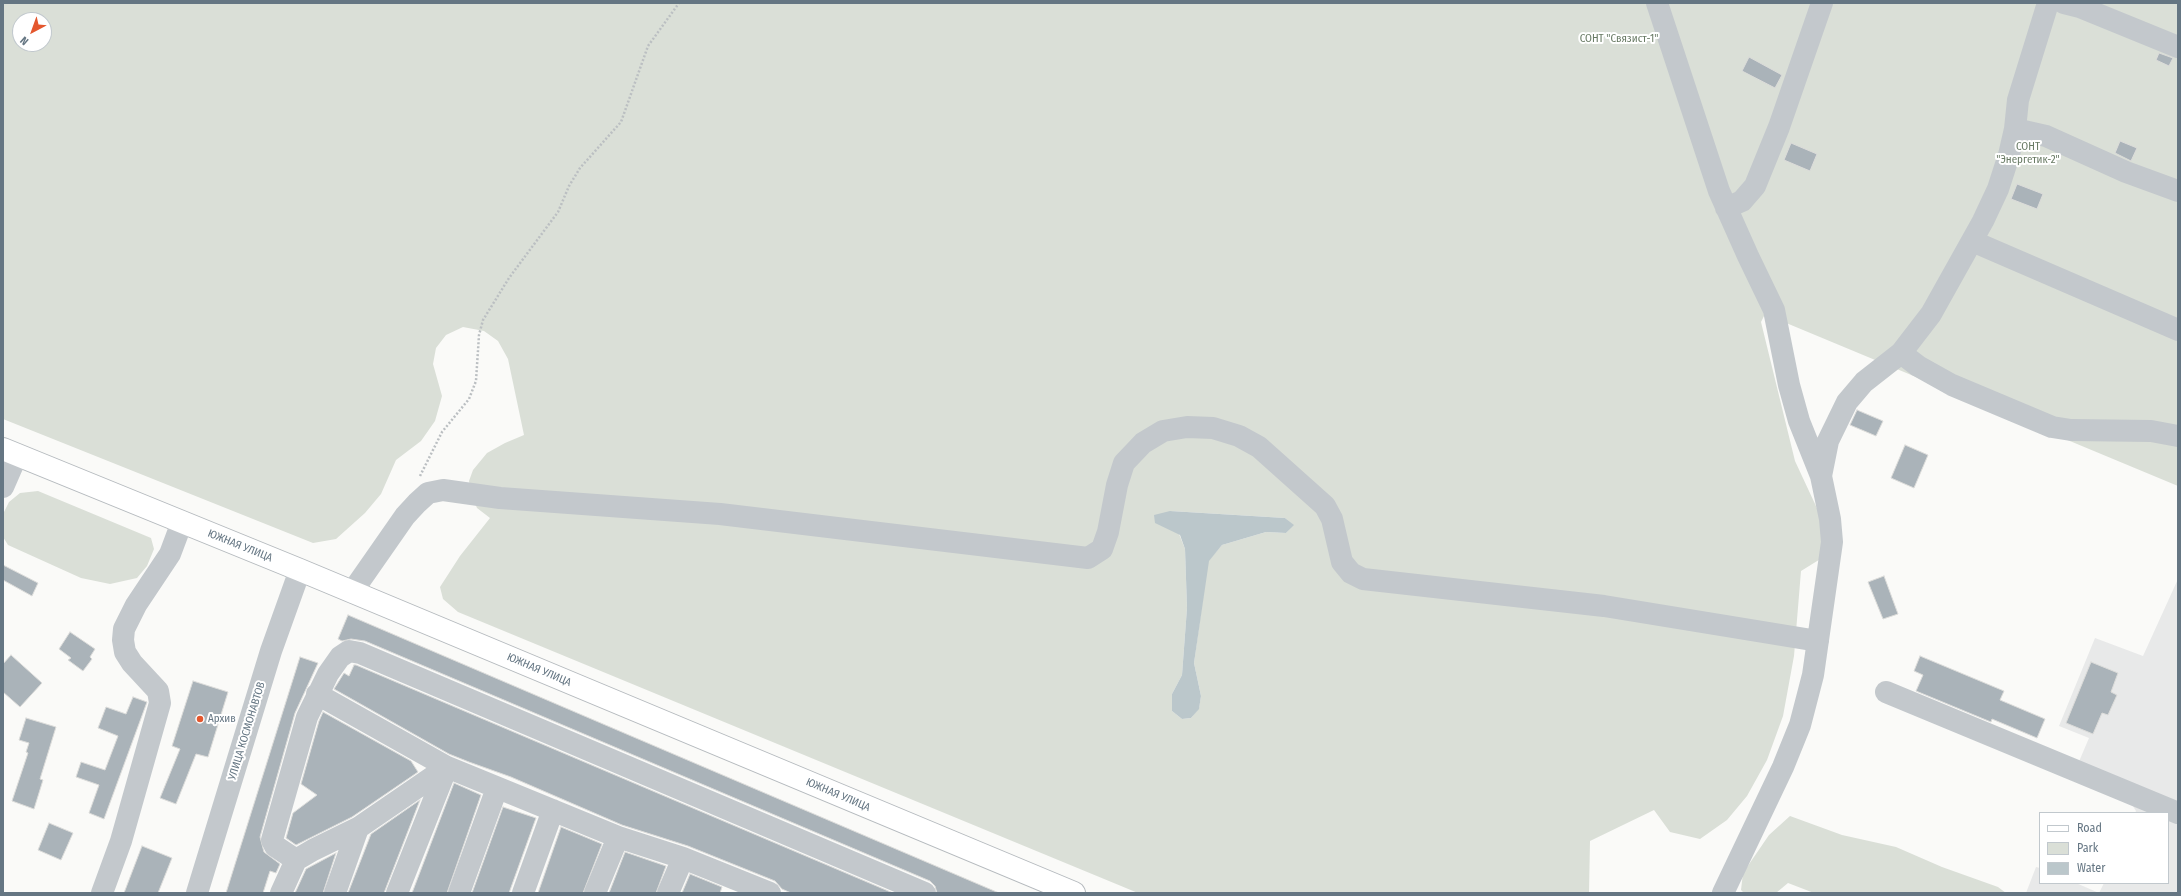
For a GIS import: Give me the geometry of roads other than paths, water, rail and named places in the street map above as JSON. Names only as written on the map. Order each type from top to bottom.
[{"type":"main road","name":"ЮЖНАЯ УЛИЦА","points":[[10,452],[300,570],[1074,893]]},
{"type":"street","points":[[1657,3],[1726,208],[1774,310],[1788,385],[1799,421],[1821,476],[1830,519],[1832,542],[1813,675],[1800,725],[1783,767],[1723,893]]},
{"type":"street","points":[[1726,208],[1742,201],[1755,186],[1779,126],[1822,3]]},
{"type":"street","points":[[1821,476],[1828,441],[1847,402],[1864,382],[1901,353],[1931,314],[1972,241],[1998,189],[2009,155],[2015,129],[2018,100],[2048,3]]},
{"type":"street","points":[[2064,3],[2080,7],[2178,47]]},
{"type":"street","points":[[2015,129],[2046,136],[2126,172],[2178,191]]},
{"type":"street","points":[[1972,241],[2178,330]]},
{"type":"street","points":[[1901,353],[1918,366],[1952,385],[2052,427],[2071,430],[2151,431],[2178,436]]},
{"type":"street","points":[[352,592],[405,516],[428,492],[443,490],[500,498],[720,514],[1088,558],[1102,549],[1108,532],[1116,485],[1124,463],[1143,443],[1163,431],[1213,428],[1239,436],[1259,447],[1325,506],[1332,519],[1342,562],[1351,573],[1364,579],[1604,606],[1818,641]]},
{"type":"street","points":[[3,487],[10,452]]},
{"type":"street","points":[[102,893],[121,842],[160,703],[158,691],[132,663],[125,652],[123,640],[124,629],[136,605],[170,554],[182,522]]},
{"type":"street","name":"УЛИЦА КОСМОНАВТОВ","points":[[197,893],[271,651],[300,570]]},
{"type":"street","points":[[296,860],[275,846],[272,840],[307,717],[317,694],[340,657],[349,651],[360,653],[925,893]]},
{"type":"street","points":[[1886,692],[2178,813]]},
{"type":"street","points":[[317,694],[447,767],[618,837],[683,858],[739,887],[770,893]]},
{"type":"street","points":[[281,893],[296,860],[358,828],[447,767]]},
{"type":"street","points":[[397,893],[447,767]]},
{"type":"street","points":[[459,893],[497,788]]},
{"type":"street","points":[[523,893],[553,810]]},
{"type":"street","points":[[335,893],[358,828]]},
{"type":"street","points":[[595,893],[618,837]]},
{"type":"street","points":[[668,893],[683,858]]},
{"type":"water","points":[[1170,511],[1285,518],[1294,525],[1286,533],[1266,532],[1222,545],[1209,561],[1194,663],[1201,696],[1199,709],[1191,718],[1182,719],[1172,711],[1172,694],[1182,675],[1187,608],[1185,549],[1180,535],[1155,523],[1154,515]]},
{"type":"place","name":"Архив","points":[[200,719]]},
{"type":"park label","name":"СОНТ \"Связист-1\"","points":[[1619,39]]},
{"type":"park label","name":"СОНТ \"Энергетик-2\"","points":[[2028,153]]}]
